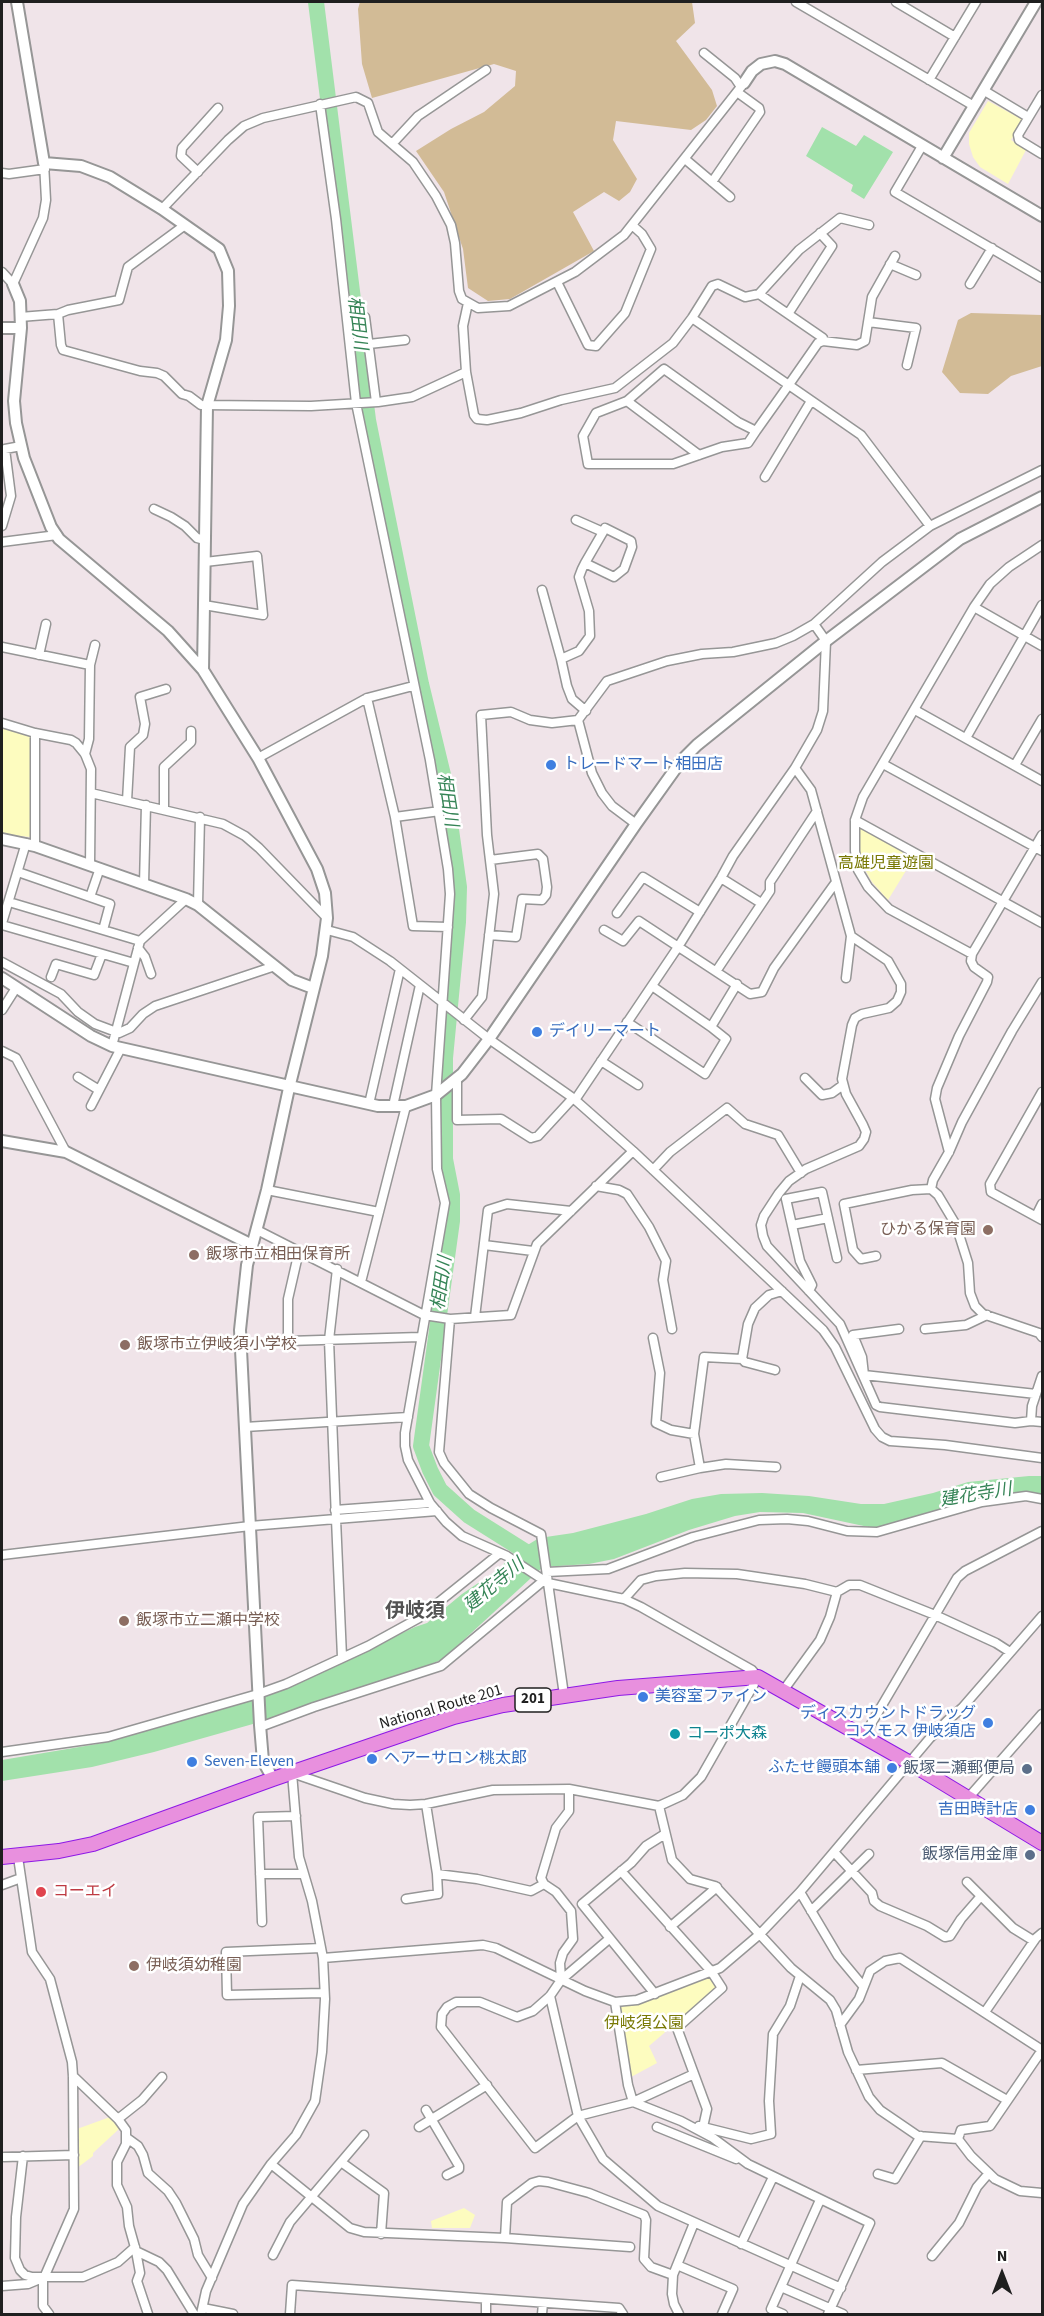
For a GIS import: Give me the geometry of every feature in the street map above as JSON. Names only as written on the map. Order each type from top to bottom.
[{"type":"highway","name":"National Route 201","points":[[2,1857],[18,1857],[93,1844],[273,1779],[454,1718],[503,1706],[564,1695],[758,1677]]},
{"type":"highway","points":[[758,1677],[910,1762],[1042,1843]]},
{"type":"street","points":[[13,284],[43,218],[46,200],[44,166],[17,2]]},
{"type":"street","points":[[896,2],[955,37]]},
{"type":"street","points":[[929,80],[976,2]]},
{"type":"street","points":[[943,158],[1036,2]]},
{"type":"street","points":[[801,3],[974,106]]},
{"type":"street","points":[[704,53],[735,78],[760,112],[712,182]]},
{"type":"street","points":[[162,209],[244,126],[262,118],[356,97],[368,103],[378,132],[413,162],[436,196],[451,225],[462,299],[478,308],[509,306],[557,282],[611,246],[632,225],[752,71],[761,64],[775,61],[785,64],[1042,216]]},
{"type":"street","points":[[392,144],[418,116],[486,70]]},
{"type":"street","points":[[983,90],[1028,117]]},
{"type":"street","points":[[1042,96],[1018,135],[1019,140],[1042,154]]},
{"type":"street","points":[[233,2314],[202,2311],[212,2278],[243,2204],[271,2164],[296,2136],[315,2101],[322,2052],[323,1959],[299,1857],[292,1773],[365,1798],[410,1805],[426,1804],[494,1790],[569,1789],[659,1806],[683,1795],[701,1777],[758,1677],[752,1671],[624,1599],[545,1577],[462,1536],[430,1503],[408,1460],[405,1446],[408,1417],[424,1315],[440,1243],[445,1203],[437,1169],[437,1094],[450,894],[440,810],[413,686],[358,403],[321,104]]},
{"type":"street","points":[[198,172],[181,156],[182,148],[218,108]]},
{"type":"street","points":[[922,146],[896,192],[1042,278]]},
{"type":"street","points":[[685,159],[730,197]]},
{"type":"street","points":[[2,173],[9,174],[44,166],[81,166],[110,177],[162,209],[219,249],[228,271],[229,306],[226,340],[207,406],[204,669]]},
{"type":"street","points":[[468,303],[463,326],[466,372],[474,415],[477,419],[487,420],[615,388],[673,343],[712,286],[718,285],[745,297],[759,294],[799,250],[843,217],[869,225]]},
{"type":"street","points":[[2,328],[68,310],[119,300],[128,267],[185,225]]},
{"type":"street","points":[[557,282],[588,345],[596,346],[625,313],[651,249],[642,234],[632,225]]},
{"type":"street","points":[[788,314],[832,246],[820,233]]},
{"type":"street","points":[[970,284],[992,248]]},
{"type":"street","points":[[756,431],[738,422],[664,369],[627,401],[596,412],[583,436],[588,464],[673,464],[723,447],[748,443],[818,343],[823,341],[862,344],[865,341],[872,297],[892,260],[916,275]]},
{"type":"street","points":[[2,272],[13,284],[20,301],[14,401],[16,423],[21,446],[51,527],[57,535],[168,631],[204,669],[258,758],[317,869],[325,893],[327,930],[267,1190],[247,1265],[240,1330],[260,1726],[263,1761],[273,1779]]},
{"type":"street","points":[[759,294],[822,338],[823,341]]},
{"type":"street","points":[[58,314],[63,350],[140,371],[157,373],[164,376],[182,394],[207,406],[311,406],[412,397],[466,372]]},
{"type":"street","points":[[365,318],[373,402]]},
{"type":"street","points":[[692,318],[861,435],[930,526]]},
{"type":"street","points":[[868,322],[916,328],[907,365]]},
{"type":"street","points":[[369,344],[405,340]]},
{"type":"street","points":[[627,401],[699,455]]},
{"type":"street","points":[[765,477],[811,401]]},
{"type":"street","points":[[2,526],[11,496],[5,449],[21,446]]},
{"type":"street","points":[[464,1020],[482,997],[494,894],[481,715],[511,712],[530,720],[552,723],[578,720],[595,700],[602,687],[614,678],[667,661],[776,644],[814,624],[882,562],[930,526],[1042,470]]},
{"type":"street","points":[[2,978],[91,1036],[117,1047],[289,1088],[369,1104],[406,1106],[437,1094],[455,1081],[489,1040],[636,824],[681,761],[697,745],[960,539],[1042,497]]},
{"type":"street","points":[[154,509],[185,526],[197,538],[205,540]]},
{"type":"street","points":[[576,520],[603,532]]},
{"type":"street","points":[[561,658],[579,651],[590,636],[590,611],[579,577],[585,563],[604,528],[631,541],[632,547],[624,569],[614,578],[585,563]]},
{"type":"street","points":[[2,542],[57,535]]},
{"type":"street","points":[[972,954],[889,909],[868,887],[858,870],[855,851],[855,820],[863,797],[974,607],[990,584],[1031,551],[1042,545]]},
{"type":"street","points":[[204,605],[263,615],[257,556],[205,562]]},
{"type":"street","points":[[542,590],[567,686],[572,699],[586,711]]},
{"type":"street","points":[[966,738],[1042,605]]},
{"type":"street","points":[[974,607],[1042,646]]},
{"type":"street","points":[[39,655],[46,624]]},
{"type":"street","points":[[455,1081],[458,1120],[501,1119],[531,1138],[538,1136],[574,1099],[652,986],[722,878],[733,856],[795,768],[817,730],[822,711],[826,642],[814,624]]},
{"type":"street","points":[[85,754],[89,739],[90,665],[95,645]]},
{"type":"street","points":[[2,647],[90,665]]},
{"type":"street","points":[[258,758],[367,698],[413,686]]},
{"type":"street","points":[[127,801],[130,747],[143,735],[145,724],[141,697],[166,689]]},
{"type":"street","points":[[367,698],[395,817],[413,926],[448,927]]},
{"type":"street","points":[[915,710],[1042,781]]},
{"type":"street","points":[[1015,765],[1042,719]]},
{"type":"street","points":[[578,720],[592,772],[602,793],[612,806],[636,824]]},
{"type":"street","points":[[2,723],[35,733],[71,740],[85,754],[91,769],[95,866],[90,897]]},
{"type":"street","points":[[164,809],[164,767],[191,742],[191,731]]},
{"type":"street","points":[[35,733],[31,845],[18,872],[2,924],[134,963]]},
{"type":"street","points":[[883,764],[1039,849]]},
{"type":"street","points":[[795,768],[811,790],[851,936],[846,978]]},
{"type":"street","points":[[91,793],[223,824],[245,836],[259,848],[327,918]]},
{"type":"street","points":[[144,884],[146,805]]},
{"type":"street","points":[[395,817],[440,810]]},
{"type":"street","points":[[717,970],[770,891],[770,882],[817,811]]},
{"type":"street","points":[[198,905],[200,818]]},
{"type":"street","points":[[855,820],[1042,923]]},
{"type":"street","points":[[949,1152],[935,1099],[937,1088],[955,1047],[987,982],[988,976],[974,967],[971,961],[972,954],[1039,849],[1042,835]]},
{"type":"street","points":[[2,839],[31,845],[186,899],[198,905],[292,980],[313,988]]},
{"type":"street","points":[[489,935],[516,937],[522,899],[542,900],[546,895],[547,887],[543,859],[538,854],[490,860]]},
{"type":"street","points":[[18,872],[110,904],[103,930]]},
{"type":"street","points":[[617,913],[643,877],[700,912]]},
{"type":"street","points":[[722,878],[760,903]]},
{"type":"street","points":[[604,930],[623,941],[639,921],[717,970],[750,994],[762,992],[781,958],[836,882]]},
{"type":"street","points":[[91,1106],[117,1047],[114,1032],[139,945],[186,899]]},
{"type":"street","points":[[9,902],[103,930],[139,945],[152,974]]},
{"type":"street","points":[[327,930],[352,937],[400,969],[489,1040],[574,1099],[633,1151],[823,1330],[835,1347],[875,1429],[882,1437],[897,1442],[945,1445],[1042,1458]]},
{"type":"street","points":[[851,936],[888,961],[901,984],[901,993],[897,1001],[889,1008],[862,1014],[855,1018],[852,1025],[843,1085],[866,1132],[859,1146],[801,1173],[778,1193],[760,1225],[767,1246],[840,1324],[873,1400],[880,1407],[1015,1423],[1042,1422]]},
{"type":"street","points":[[51,977],[56,964],[94,975],[102,954]]},
{"type":"street","points":[[2,962],[61,994],[86,1018],[114,1032],[124,1032],[155,1006],[275,966]]},
{"type":"street","points":[[369,1104],[400,969]]},
{"type":"street","points":[[931,1189],[933,1180],[962,1122],[1006,1041],[1042,982]]},
{"type":"street","points":[[711,1027],[737,984]]},
{"type":"street","points":[[393,1106],[420,985]]},
{"type":"street","points":[[627,1022],[705,1074],[726,1040],[652,986]]},
{"type":"street","points":[[2,1010],[16,987]]},
{"type":"street","points":[[2,1051],[16,1058],[66,1152]]},
{"type":"street","points":[[601,1061],[638,1085]]},
{"type":"street","points":[[78,1077],[99,1090]]},
{"type":"street","points":[[805,1078],[822,1095],[832,1093],[843,1085]]},
{"type":"street","points":[[1042,1092],[990,1184],[991,1192],[1039,1218],[1042,1204]]},
{"type":"street","points":[[361,1282],[406,1106]]},
{"type":"street","points":[[653,1170],[670,1152],[727,1108],[745,1124],[778,1135],[801,1173]]},
{"type":"street","points":[[2,1141],[66,1152],[252,1245]]},
{"type":"street","points":[[257,1230],[424,1315],[450,1319],[511,1315],[537,1244],[633,1151]]},
{"type":"street","points":[[596,1186],[619,1190],[627,1194],[649,1227],[666,1261],[663,1280],[672,1329]]},
{"type":"street","points":[[876,1256],[861,1259],[853,1250],[844,1204],[912,1190],[931,1189],[938,1195],[956,1225],[968,1263],[970,1293],[975,1306],[987,1316],[1042,1336]]},
{"type":"street","points":[[267,1190],[380,1212]]},
{"type":"street","points":[[809,1291],[812,1285],[800,1261],[786,1199],[822,1192],[837,1258]]},
{"type":"street","points":[[475,1317],[488,1210],[507,1204],[571,1211]]},
{"type":"street","points":[[792,1225],[828,1218]]},
{"type":"street","points":[[484,1245],[533,1251]]},
{"type":"street","points":[[299,1251],[288,1299],[288,1341],[420,1337]]},
{"type":"street","points":[[337,1269],[328,1340],[342,1657]]},
{"type":"street","points":[[742,1359],[748,1324],[755,1308],[769,1295],[782,1291]]},
{"type":"street","points":[[925,1329],[966,1325],[987,1316]]},
{"type":"street","points":[[450,1319],[439,1452],[444,1463],[469,1494],[541,1534],[545,1577],[564,1695]]},
{"type":"street","points":[[864,1375],[862,1357],[854,1335],[899,1329]]},
{"type":"street","points":[[653,1338],[660,1372],[656,1424],[671,1430],[694,1434]]},
{"type":"street","points":[[700,1468],[694,1434],[704,1357],[742,1359],[745,1362],[775,1370]]},
{"type":"street","points":[[864,1375],[1036,1394]]},
{"type":"street","points":[[1032,1422],[1032,1406],[1042,1376]]},
{"type":"street","points":[[245,1427],[408,1417]]},
{"type":"street","points":[[660,1477],[726,1464],[776,1467]]},
{"type":"street","points":[[260,1726],[441,1666],[545,1577],[608,1569],[693,1537],[759,1520],[808,1521],[848,1531],[877,1532],[982,1502],[1026,1496],[1042,1499]]},
{"type":"street","points":[[2,1556],[430,1503]]},
{"type":"street","points":[[336,1514],[437,1511]]},
{"type":"street","points":[[864,1736],[957,1578],[965,1571],[1042,1531]]},
{"type":"street","points":[[2,1752],[108,1737],[258,1695],[286,1684],[368,1646],[419,1618],[503,1555]]},
{"type":"street","points":[[624,1599],[641,1580],[685,1573],[737,1574],[805,1584],[837,1592]]},
{"type":"street","points":[[783,1691],[820,1640],[837,1592],[849,1585],[860,1585],[935,1615],[996,1643],[1010,1652]]},
{"type":"street","points":[[323,1959],[483,1945],[496,1948],[585,1991],[615,2002],[637,2000],[720,1968],[760,1934],[800,1892],[910,1762],[962,1708],[1042,1616]]},
{"type":"street","points":[[969,1797],[1042,1713]]},
{"type":"street","points":[[561,1980],[560,1963],[563,1953],[573,1939],[571,1911],[556,1892],[544,1884],[541,1878],[556,1828],[569,1811],[569,1789]]},
{"type":"street","points":[[406,1899],[438,1894],[426,1804]]},
{"type":"street","points":[[659,1806],[664,1834],[671,1847],[672,1860],[690,1879],[717,1887],[800,1976],[830,2000],[836,2010],[848,2052],[856,2070],[869,2097],[880,2110],[921,2136],[958,2139],[971,2156],[989,2173],[1020,2191],[1042,2193]]},
{"type":"street","points":[[262,1922],[258,1817],[296,1816]]},
{"type":"street","points":[[655,1994],[582,1904],[621,1871],[645,1845],[664,1834]]},
{"type":"street","points":[[834,1852],[872,1893],[874,1901],[880,1906],[927,1926],[945,1937],[950,1936],[981,1896]]},
{"type":"street","points":[[811,1911],[869,1854]]},
{"type":"street","points":[[18,1857],[32,1952],[50,1979],[73,2076],[74,2209],[43,2277],[43,2306],[49,2314]]},
{"type":"street","points":[[621,1871],[711,1971],[722,1988],[677,2028],[708,2109],[703,2127]]},
{"type":"street","points":[[260,1874],[304,1874]]},
{"type":"street","points":[[437,1874],[477,1879],[531,1891],[544,1884]]},
{"type":"street","points":[[2,1885],[21,1878]]},
{"type":"street","points":[[967,1882],[1013,1928],[1034,1941]]},
{"type":"street","points":[[670,1927],[717,1887]]},
{"type":"street","points":[[800,1892],[838,1956],[863,1986]]},
{"type":"street","points":[[985,2012],[1034,1941],[1042,1933]]},
{"type":"street","points":[[609,1939],[561,1980],[550,1996],[533,2011],[517,2017],[480,2002],[456,2002],[447,2007],[442,2014],[441,2027],[535,2148],[578,2116],[633,2102],[694,2074]]},
{"type":"street","points":[[321,1947],[226,1952],[227,1995],[324,1993]]},
{"type":"street","points":[[840,2025],[859,1999],[870,1971],[885,1961],[900,1958],[1042,2050],[990,2126],[961,2130],[958,2139]]},
{"type":"street","points":[[633,2102],[681,2121],[751,2139],[771,2134],[769,2101],[773,2034],[790,2006],[800,1976]]},
{"type":"street","points":[[550,1996],[578,2116],[603,2158],[625,2180],[658,2206],[841,2288]]},
{"type":"street","points":[[615,2002],[628,2085],[633,2102]]},
{"type":"street","points":[[856,2070],[942,2063],[1007,2100]]},
{"type":"street","points":[[73,2076],[118,2119],[126,2130],[127,2138],[117,2162],[117,2185],[127,2208],[129,2226],[141,2273],[137,2281],[148,2314]]},
{"type":"street","points":[[118,2119],[142,2100],[162,2077]]},
{"type":"street","points":[[419,2127],[487,2085]]},
{"type":"street","points":[[426,2110],[459,2166],[459,2169],[447,2175]]},
{"type":"street","points":[[681,2121],[712,2138],[748,2164]]},
{"type":"street","points":[[657,2127],[748,2164],[870,2223],[829,2312]]},
{"type":"street","points":[[273,2255],[290,2222],[364,2136]]},
{"type":"street","points":[[878,2174],[895,2179],[921,2136]]},
{"type":"street","points":[[127,2138],[138,2146],[148,2173],[168,2191],[176,2204],[194,2239],[198,2255],[212,2278]]},
{"type":"street","points":[[4,2157],[74,2155]]},
{"type":"street","points":[[23,2156],[16,2217],[15,2258],[25,2275],[83,2277],[118,2262],[136,2249]]},
{"type":"street","points":[[341,2162],[384,2193],[381,2234]]},
{"type":"street","points":[[271,2164],[350,2228],[381,2234],[505,2238],[630,2247]]},
{"type":"street","points":[[932,2256],[959,2223],[977,2187],[989,2173]]},
{"type":"street","points":[[741,2244],[773,2177]]},
{"type":"street","points":[[505,2238],[507,2202],[532,2183],[548,2182],[589,2193],[644,2215],[646,2220],[644,2259],[651,2267],[674,2275]]},
{"type":"street","points":[[783,2314],[771,2309],[820,2200]]},
{"type":"street","points":[[679,2314],[672,2294],[674,2275],[694,2223]]},
{"type":"street","points":[[136,2249],[159,2262],[167,2270],[194,2314]]},
{"type":"street","points":[[677,2265],[733,2289],[722,2314]]},
{"type":"street","points":[[2,2286],[28,2284],[43,2277]]},
{"type":"street","points":[[290,2314],[292,2285],[543,2303],[599,2311],[619,2308],[624,2314]]},
{"type":"street","points":[[781,2287],[829,2312],[843,2314]]},
{"type":"street","points":[[486,2299],[486,2314]]},
{"type":"street","points":[[542,2314],[543,2303]]},
{"type":"shaded area","points":[[360,2],[692,2],[695,23],[676,41],[712,90],[717,106],[706,120],[691,130],[616,121],[613,140],[637,179],[630,192],[619,201],[604,192],[573,212],[594,251],[510,299],[488,301],[468,288],[463,249],[444,192],[416,151],[484,112],[515,86],[516,71],[494,64],[372,98],[362,64],[358,9]]},
{"type":"shaded area","points":[[971,313],[1042,315],[1042,366],[1011,376],[988,394],[960,393],[942,372],[958,320]]},
{"type":"green space","points":[[988,101],[1023,120],[1011,140],[1026,150],[1008,184],[980,167],[973,157],[969,144],[969,133]]},
{"type":"green space","points":[[2,726],[31,735],[32,834],[30,837],[2,834]]},
{"type":"green space","name":"高雄児童遊園","points":[[860,827],[915,856],[888,900],[872,882],[863,866],[858,848],[857,829]]},
{"type":"green space","name":"伊岐須公園","points":[[711,1976],[718,1987],[649,2046],[657,2063],[631,2077],[619,2007],[640,2004]]},
{"type":"green space","points":[[110,2117],[119,2129],[93,2153],[93,2156],[77,2168],[77,2129]]},
{"type":"green space","points":[[464,2208],[475,2215],[470,2228],[432,2228],[431,2221]]},
{"type":"water","points":[[822,127],[856,146],[864,135],[893,152],[864,199],[851,191],[853,185],[806,156]]},
{"type":"water","name":"建花寺川","points":[[1042,1476],[1042,1496],[1018,1494],[965,1502],[898,1524],[873,1528],[803,1513],[760,1512],[735,1516],[689,1530],[614,1559],[589,1564],[543,1567],[443,1659],[422,1668],[267,1720],[154,1752],[92,1767],[2,1781],[2,1760],[103,1743],[268,1695],[290,1686],[427,1623],[462,1594],[499,1569],[513,1554],[539,1538],[573,1533],[692,1499],[721,1494],[762,1493],[809,1496],[861,1504],[884,1504],[968,1482]]},
{"type":"waterway","name":"相田川","points":[[316,2],[368,420],[421,684],[444,779],[459,887],[458,922],[445,1058],[445,1159],[452,1195],[452,1221],[421,1446],[440,1490],[469,1516],[531,1555]]},
{"type":"place","name":"トレードマート相田店","points":[[551,765]]},
{"type":"place","name":"デイリーマート","points":[[537,1032]]},
{"type":"place","name":"ひかる保育園","points":[[988,1230]]},
{"type":"place","name":"飯塚市立相田保育所","points":[[194,1255]]},
{"type":"place","name":"飯塚市立伊岐須小学校","points":[[125,1345]]},
{"type":"place","name":"飯塚市立二瀬中学校","points":[[124,1621]]},
{"type":"place","name":"美容室ファイン","points":[[643,1697]]},
{"type":"place","name":"ディスカウントドラッグ コスモス 伊岐須店","points":[[988,1723]]},
{"type":"place","name":"コーポ大森","points":[[675,1734]]},
{"type":"place","name":"ヘアーサロン桃太郎","points":[[372,1759]]},
{"type":"place","name":"Seven-Eleven","points":[[192,1762]]},
{"type":"place","name":"ふたせ饅頭本舗","points":[[892,1768]]},
{"type":"place","name":"飯塚二瀬郵便局","points":[[1027,1769]]},
{"type":"place","name":"吉田時計店","points":[[1030,1810]]},
{"type":"place","name":"飯塚信用金庫","points":[[1030,1855]]},
{"type":"place","name":"コーエイ","points":[[41,1892]]},
{"type":"place","name":"伊岐須幼稚園","points":[[134,1966]]},
{"type":"district","name":"伊岐須","points":[[415,1613]]}]
